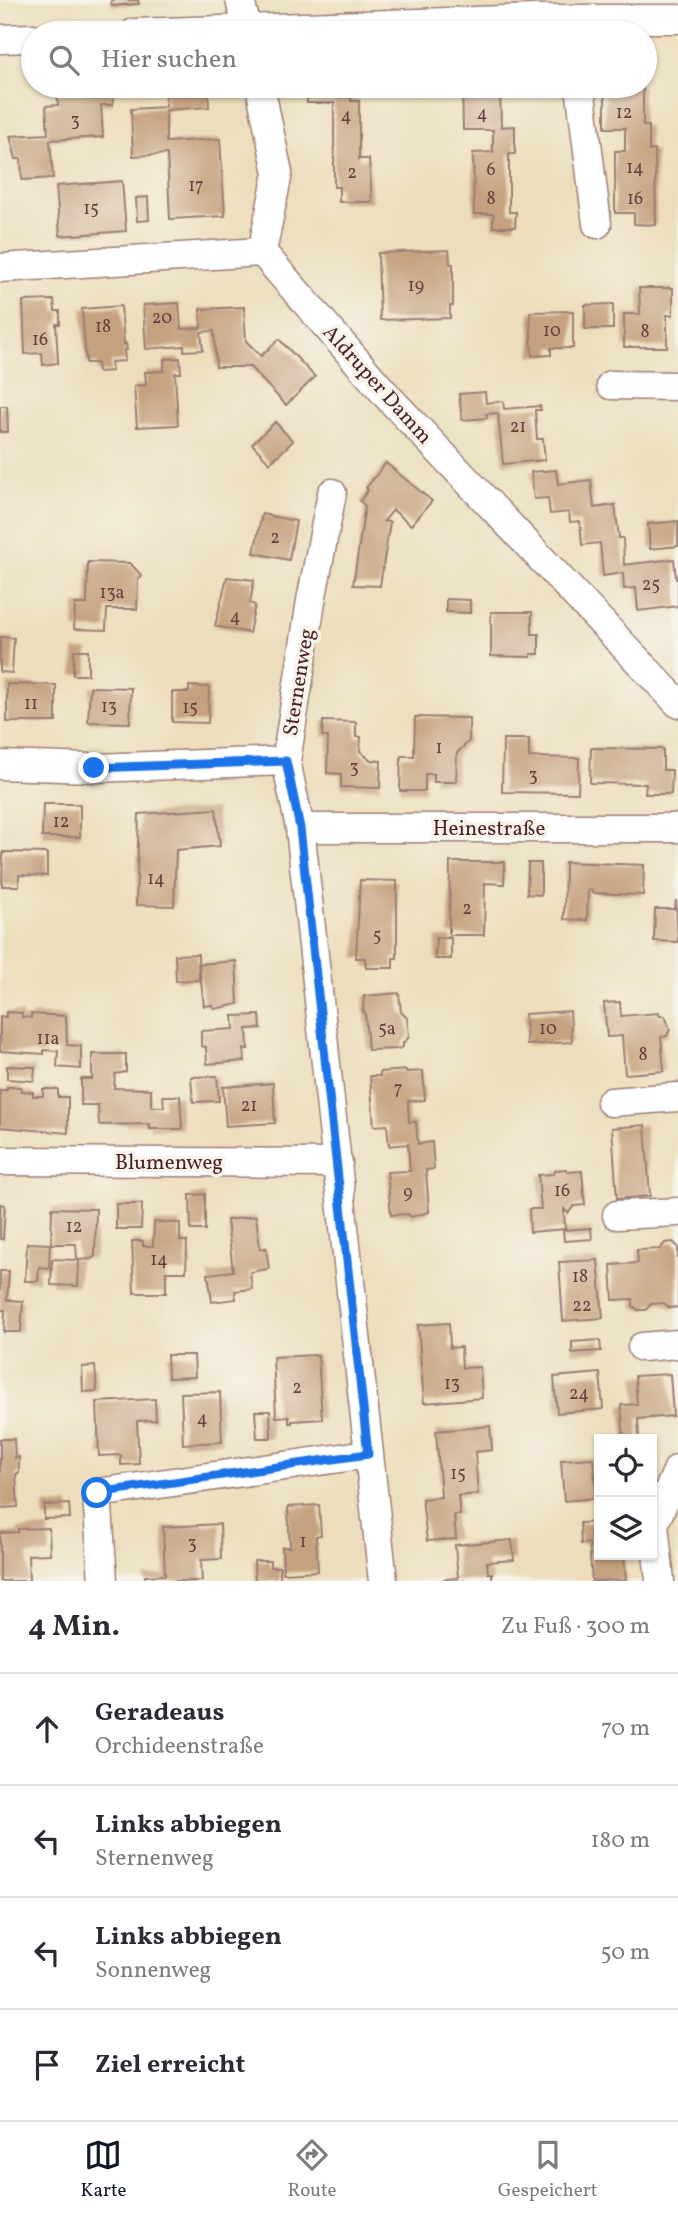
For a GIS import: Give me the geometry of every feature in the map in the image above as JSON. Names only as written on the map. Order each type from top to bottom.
[{"type":"street","points":[[240,0],[245,21]]},
{"type":"street","points":[[648,21],[678,19]]},
{"type":"street","points":[[0,39],[21,38]]},
{"type":"street","points":[[0,268],[262,252],[278,173],[262,98]]},
{"type":"street","points":[[581,98],[597,224]]},
{"type":"street","name":"Aldruper Damm","points":[[262,252],[388,397],[678,703]]},
{"type":"street","points":[[611,385],[678,386]]},
{"type":"street","name":"Sternenweg","points":[[332,493],[311,601],[286,761],[300,828],[383,1581]]},
{"type":"street","points":[[0,765],[94,768],[286,761]]},
{"type":"street","name":"Heinestraße","points":[[300,828],[678,828]]},
{"type":"street","points":[[611,1102],[678,1097]]},
{"type":"street","name":"Blumenweg","points":[[0,1161],[338,1163]]},
{"type":"street","points":[[618,1215],[678,1212]]},
{"type":"street","points":[[642,1347],[678,1344]]},
{"type":"street","points":[[103,1581],[97,1493],[368,1454]]},
{"type":"street","points":[[660,1581],[666,1523],[678,1469]]},
{"type":"building","points":[[111,0],[138,0],[139,4],[112,6]]},
{"type":"building","points":[[58,98],[113,98],[113,105],[101,105],[103,137],[50,140],[53,178],[22,180],[21,159],[16,159],[10,136],[48,134],[46,106],[58,105]]},
{"type":"building","points":[[166,98],[209,98],[209,107],[166,110],[166,142],[220,139],[225,216],[170,219],[167,154],[133,156],[131,109],[166,107]]},
{"type":"building","points":[[307,98],[351,98],[351,101],[359,101],[359,159],[369,159],[372,202],[339,202],[339,187],[334,187],[334,103],[307,103]]},
{"type":"building","points":[[462,98],[500,98],[501,127],[515,126],[515,154],[509,154],[509,212],[516,212],[515,227],[493,227],[493,214],[474,214],[473,153],[493,152],[493,130],[463,130]]},
{"type":"building","points":[[605,98],[643,98],[643,126],[649,126],[649,151],[655,150],[656,225],[634,224],[634,213],[615,213],[615,151],[625,151],[625,128],[605,128]]},
{"type":"building","points":[[122,181],[126,231],[60,236],[56,186]]},
{"type":"building","points":[[148,197],[149,220],[137,221],[136,198]]},
{"type":"building","points":[[449,250],[450,264],[453,264],[453,306],[450,306],[450,318],[380,320],[378,253]]},
{"type":"building","points":[[639,288],[673,288],[673,315],[667,315],[667,347],[624,347],[624,314],[640,314]]},
{"type":"building","points":[[54,300],[55,311],[60,311],[60,324],[56,324],[58,363],[43,365],[42,353],[25,354],[23,301]]},
{"type":"building","points":[[179,303],[181,329],[201,328],[200,309],[244,307],[246,341],[261,356],[279,339],[315,377],[286,405],[250,367],[216,367],[214,331],[201,332],[203,350],[184,351],[184,346],[146,349],[143,305]]},
{"type":"building","points":[[613,304],[613,329],[585,329],[585,305]]},
{"type":"building","points":[[121,306],[124,344],[127,350],[124,350],[125,361],[111,362],[112,371],[98,372],[97,363],[86,363],[82,309]]},
{"type":"building","points":[[573,311],[573,348],[551,348],[551,355],[532,356],[530,312]]},
{"type":"building","points":[[180,358],[181,373],[175,373],[178,425],[137,427],[134,386],[146,385],[145,372],[164,371],[164,359]]},
{"type":"building","points":[[485,392],[486,403],[503,401],[504,409],[540,406],[541,410],[535,410],[537,439],[543,439],[545,460],[503,464],[498,413],[486,414],[487,418],[462,420],[459,394]]},
{"type":"building","points":[[0,406],[7,406],[8,432],[0,432]]},
{"type":"building","points":[[275,422],[293,441],[270,463],[252,444]]},
{"type":"building","points":[[386,463],[432,501],[411,525],[393,510],[384,521],[390,522],[380,586],[353,585],[365,506],[360,501],[368,490],[366,488]]},
{"type":"building","points":[[556,470],[558,484],[591,480],[594,508],[615,505],[619,538],[623,538],[624,565],[674,559],[678,579],[678,606],[638,611],[636,588],[624,589],[623,573],[603,576],[600,543],[582,545],[580,521],[570,522],[569,512],[550,514],[548,498],[534,499],[531,472]]},
{"type":"building","points":[[262,514],[296,521],[289,560],[254,553]]},
{"type":"building","points":[[678,521],[678,546],[650,549],[648,524]]},
{"type":"building","points":[[88,562],[130,563],[142,576],[138,580],[137,609],[107,609],[106,630],[74,629],[75,604],[87,604]]},
{"type":"building","points":[[227,577],[254,580],[250,603],[255,605],[249,633],[215,626]]},
{"type":"building","points":[[446,599],[470,600],[470,613],[446,612]]},
{"type":"building","points":[[491,612],[532,612],[532,634],[539,634],[539,654],[531,654],[531,657],[491,656]]},
{"type":"building","points":[[0,637],[14,638],[12,673],[0,672]]},
{"type":"building","points":[[74,650],[88,650],[88,675],[73,675]]},
{"type":"building","points":[[7,684],[56,685],[56,722],[7,722]]},
{"type":"building","points":[[189,686],[209,687],[208,723],[172,722],[172,692],[189,692]]},
{"type":"building","points":[[90,687],[131,688],[130,723],[88,722]]},
{"type":"building","points":[[415,717],[469,718],[469,741],[457,753],[456,782],[434,782],[434,774],[425,774],[425,791],[400,791],[401,756],[414,756]]},
{"type":"building","points":[[323,721],[356,722],[356,737],[361,737],[360,751],[370,760],[381,761],[380,788],[341,787],[341,774],[327,773],[328,737],[322,736]]},
{"type":"building","points":[[503,739],[529,739],[529,757],[579,758],[578,793],[502,792]]},
{"type":"building","points":[[591,748],[663,749],[663,770],[672,770],[671,794],[645,794],[646,784],[590,783]]},
{"type":"building","points":[[43,804],[80,804],[80,837],[42,837]]},
{"type":"building","points":[[216,809],[220,846],[176,850],[174,906],[136,905],[139,814]]},
{"type":"building","points":[[3,852],[47,853],[47,876],[19,875],[19,886],[2,886]]},
{"type":"building","points":[[450,862],[505,862],[504,884],[485,883],[484,935],[449,935]]},
{"type":"building","points":[[565,862],[644,865],[643,895],[592,893],[588,890],[587,920],[564,919]]},
{"type":"building","points":[[528,863],[541,863],[541,895],[527,894]]},
{"type":"building","points":[[360,880],[397,881],[397,958],[393,958],[393,968],[366,968],[365,958],[356,958]]},
{"type":"building","points":[[676,900],[678,942],[654,941],[655,909],[675,909]]},
{"type":"building","points":[[436,938],[451,938],[451,959],[435,959]]},
{"type":"building","points":[[198,954],[199,980],[176,981],[175,955]]},
{"type":"building","points":[[236,961],[238,1004],[215,1009],[212,1005],[204,1006],[199,964]]},
{"type":"building","points":[[399,993],[401,1012],[407,1018],[409,1037],[403,1047],[398,1049],[368,1050],[363,1011],[364,996]]},
{"type":"building","points":[[620,1002],[621,1016],[659,1013],[659,1016],[665,1016],[670,1029],[667,1036],[661,1037],[664,1071],[625,1074],[622,1036],[607,1037],[604,1003]]},
{"type":"building","points":[[570,1011],[572,1042],[527,1045],[525,1014]]},
{"type":"building","points":[[6,1012],[22,1013],[22,1017],[31,1018],[31,1014],[66,1016],[67,1045],[81,1046],[81,1069],[57,1067],[58,1051],[44,1050],[44,1054],[0,1051],[0,1016],[6,1017]]},
{"type":"building","points":[[260,1015],[261,1028],[247,1029],[248,1049],[244,1049],[245,1061],[207,1064],[206,1047],[201,1046],[201,1031],[234,1029],[233,1016]]},
{"type":"building","points":[[92,1054],[126,1054],[126,1072],[115,1074],[114,1088],[151,1089],[151,1107],[164,1107],[163,1096],[180,1096],[182,1129],[150,1129],[150,1124],[99,1125],[98,1105],[81,1105],[81,1079],[92,1079]]},
{"type":"building","points":[[7,1066],[35,1067],[34,1081],[7,1079]]},
{"type":"building","points":[[423,1071],[425,1100],[408,1101],[409,1122],[416,1122],[418,1144],[432,1142],[434,1169],[426,1170],[429,1212],[411,1217],[408,1214],[391,1215],[387,1172],[410,1171],[408,1144],[389,1146],[387,1125],[374,1126],[370,1076],[380,1076],[380,1072]]},
{"type":"building","points":[[217,1076],[219,1101],[193,1102],[191,1077]]},
{"type":"building","points":[[273,1083],[275,1123],[226,1126],[223,1087]]},
{"type":"building","points":[[7,1087],[21,1087],[21,1091],[33,1092],[33,1096],[43,1096],[43,1089],[58,1089],[58,1097],[68,1097],[68,1133],[0,1127],[0,1090],[7,1090]]},
{"type":"building","points":[[645,1125],[650,1196],[617,1199],[612,1128]]},
{"type":"building","points":[[566,1169],[568,1172],[582,1171],[585,1205],[574,1206],[568,1213],[564,1209],[565,1229],[530,1232],[529,1209],[541,1209],[538,1175],[553,1174],[556,1170]]},
{"type":"building","points":[[205,1194],[205,1230],[191,1230],[190,1195]]},
{"type":"building","points":[[0,1204],[5,1205],[3,1239],[0,1239]]},
{"type":"building","points":[[116,1204],[142,1204],[141,1229],[116,1229]]},
{"type":"building","points":[[52,1208],[96,1209],[95,1256],[79,1260],[78,1286],[51,1285],[52,1259],[77,1260],[76,1244],[51,1244]]},
{"type":"building","points":[[256,1216],[260,1249],[266,1248],[269,1269],[250,1272],[252,1289],[235,1291],[236,1299],[212,1302],[208,1274],[233,1271],[227,1220]]},
{"type":"building","points":[[154,1222],[180,1223],[180,1241],[187,1241],[186,1272],[166,1272],[166,1293],[134,1293],[132,1241],[143,1241],[143,1246],[153,1246]]},
{"type":"building","points":[[591,1228],[592,1239],[564,1241],[563,1230]]},
{"type":"building","points":[[673,1242],[678,1247],[678,1307],[670,1308],[664,1303],[651,1304],[646,1310],[638,1310],[633,1306],[633,1299],[613,1300],[611,1265],[638,1263],[637,1250],[660,1249],[665,1243]]},
{"type":"building","points":[[27,1243],[50,1244],[49,1268],[39,1267],[38,1281],[25,1281]]},
{"type":"building","points":[[598,1260],[603,1318],[563,1321],[559,1262]]},
{"type":"building","points":[[0,1271],[9,1271],[7,1300],[23,1301],[21,1332],[4,1332],[5,1310],[0,1310]]},
{"type":"building","points":[[449,1323],[450,1348],[461,1347],[462,1368],[480,1367],[482,1398],[424,1403],[418,1325]]},
{"type":"building","points":[[600,1340],[601,1351],[572,1353],[572,1342]]},
{"type":"building","points":[[167,1355],[194,1355],[195,1377],[168,1378]]},
{"type":"building","points":[[318,1355],[322,1419],[289,1423],[289,1416],[276,1417],[273,1357]]},
{"type":"building","points":[[95,1366],[97,1391],[83,1392],[82,1367]]},
{"type":"building","points":[[600,1373],[603,1409],[557,1413],[554,1377]]},
{"type":"building","points":[[670,1374],[673,1416],[638,1419],[639,1434],[624,1434],[621,1405],[637,1404],[635,1376]]},
{"type":"building","points":[[220,1392],[222,1442],[183,1444],[181,1393]]},
{"type":"building","points":[[155,1399],[156,1420],[137,1421],[139,1464],[121,1465],[121,1455],[99,1456],[97,1402]]},
{"type":"building","points":[[255,1411],[270,1411],[271,1438],[257,1438]]},
{"type":"building","points":[[490,1426],[492,1450],[475,1452],[478,1494],[458,1496],[460,1515],[454,1515],[456,1539],[427,1541],[422,1499],[441,1497],[436,1431]]},
{"type":"building","points":[[0,1439],[14,1439],[15,1458],[19,1457],[19,1473],[16,1474],[18,1507],[0,1508]]},
{"type":"building","points":[[593,1458],[594,1498],[564,1501],[561,1460]]},
{"type":"building","points":[[69,1504],[70,1518],[44,1519],[44,1505]]},
{"type":"building","points":[[319,1505],[321,1535],[316,1536],[318,1571],[283,1573],[282,1547],[290,1547],[288,1507]]},
{"type":"building","points":[[594,1522],[594,1560],[624,1560],[626,1580],[592,1581],[589,1543],[581,1544],[580,1523]]},
{"type":"building","points":[[220,1524],[221,1559],[201,1560],[202,1581],[145,1581],[145,1576],[165,1575],[163,1527]]},
{"type":"building","points":[[49,1528],[50,1554],[28,1555],[29,1581],[0,1581],[0,1533],[18,1532],[18,1529]]},
{"type":"building","points":[[512,1540],[514,1560],[487,1562],[492,1581],[444,1581],[458,1578],[455,1545]]},
{"type":"building","points":[[254,1561],[270,1561],[270,1567],[280,1567],[280,1581],[255,1581]]},
{"type":"route","points":[[94,768],[286,761],[300,828],[368,1454],[97,1493]]}]
